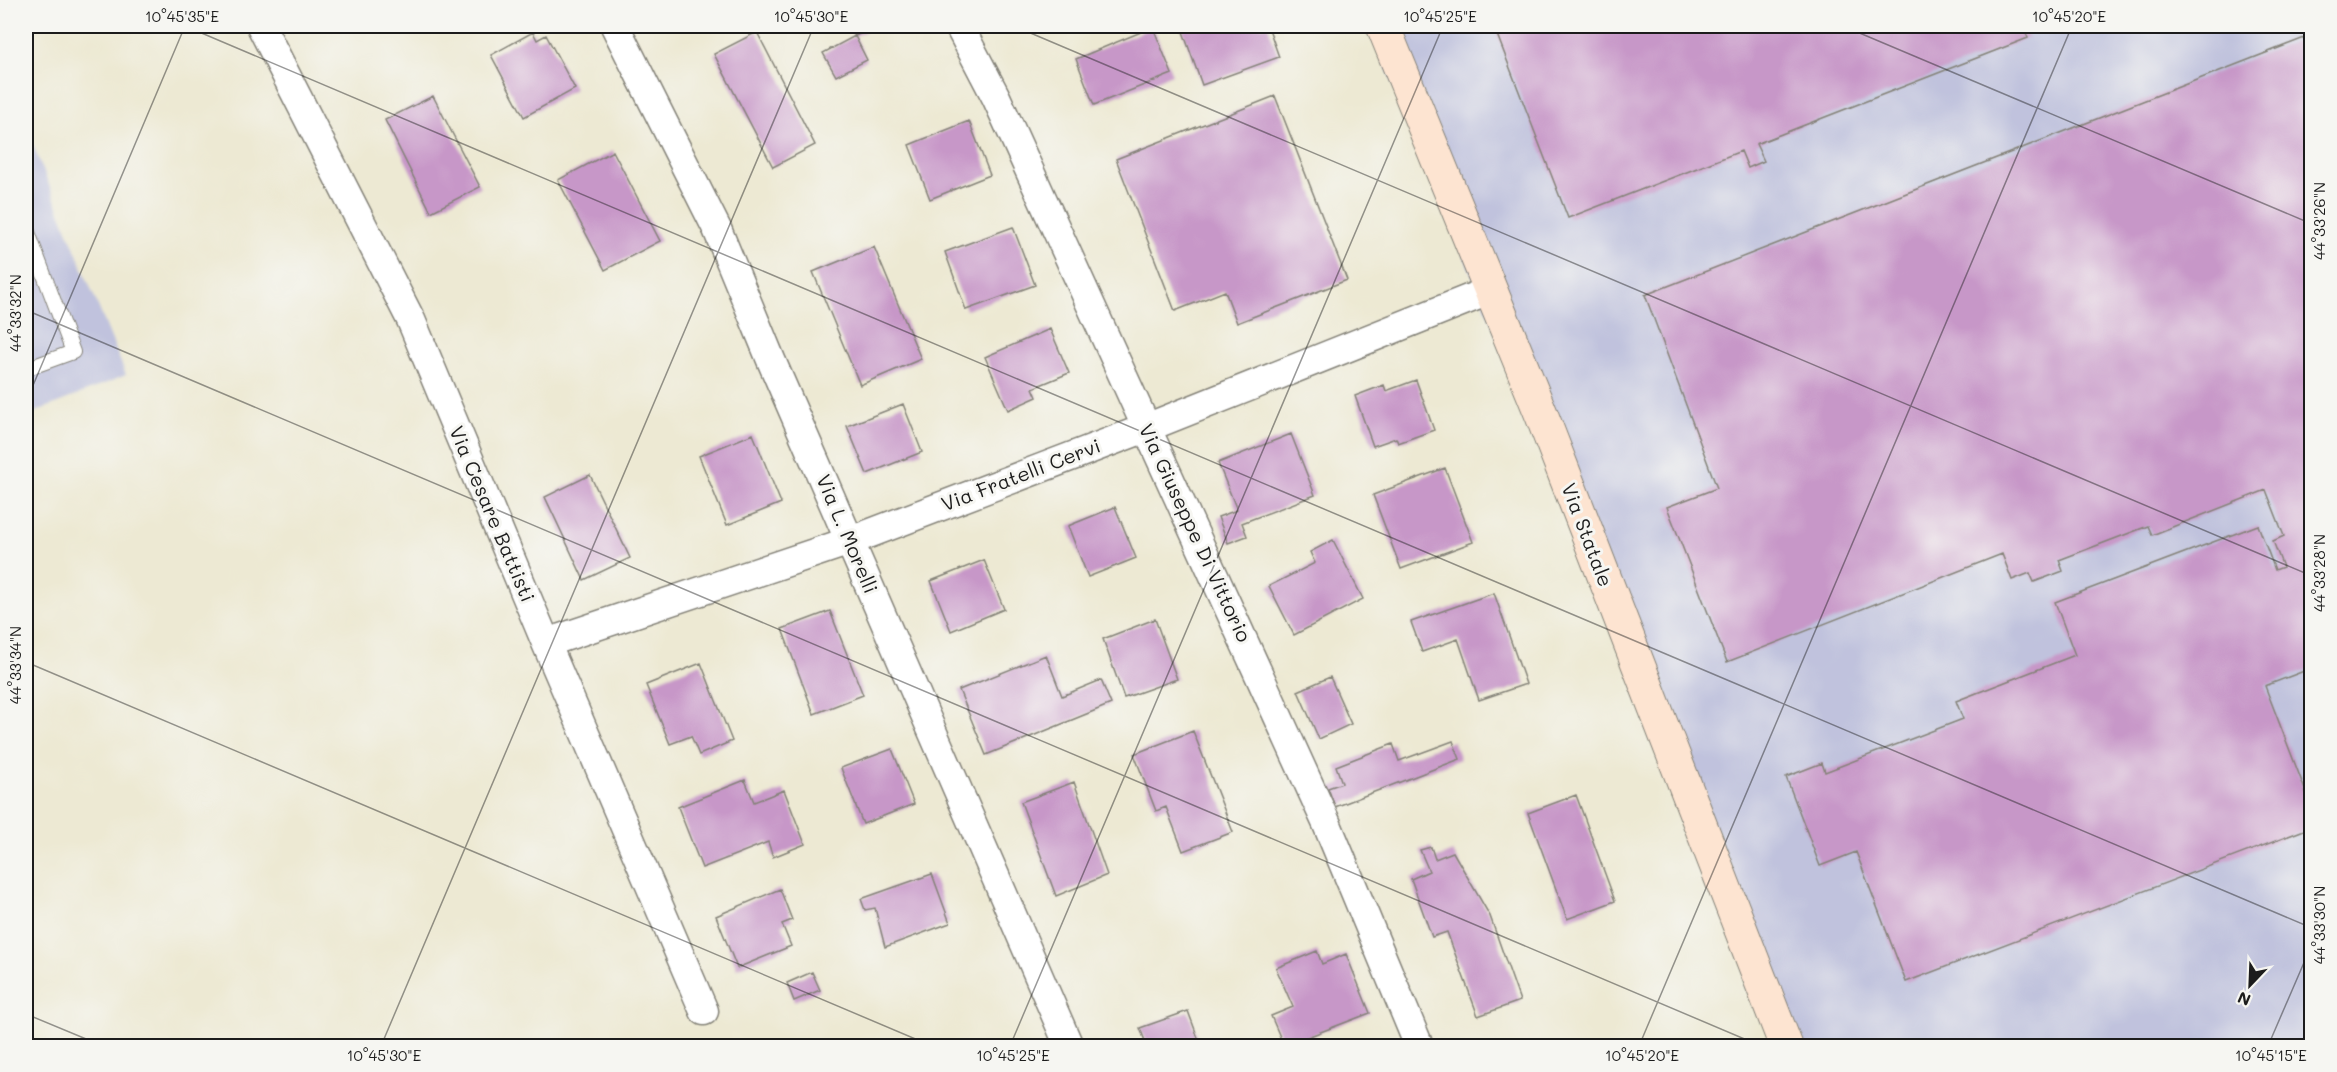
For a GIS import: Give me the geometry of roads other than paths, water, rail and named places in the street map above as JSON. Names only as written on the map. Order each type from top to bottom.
[{"type":"main road","name":"Via Statale","points":[[1383,26],[1491,290],[1657,710],[1786,1047]]},
{"type":"street","name":"Via Cesare Battisti","points":[[261,26],[411,320],[546,643],[704,1011]]},
{"type":"street","name":"Via L. Morelli","points":[[615,26],[717,229],[1069,1047]]},
{"type":"street","name":"Via Giuseppe Di Vittorio","points":[[959,26],[996,96],[1326,822],[1419,1047]]},
{"type":"street","name":"Via Fratelli Cervi","points":[[546,643],[850,541],[1146,428],[1491,290]]},
{"type":"lane","points":[[26,227],[73,352],[26,369]]}]
